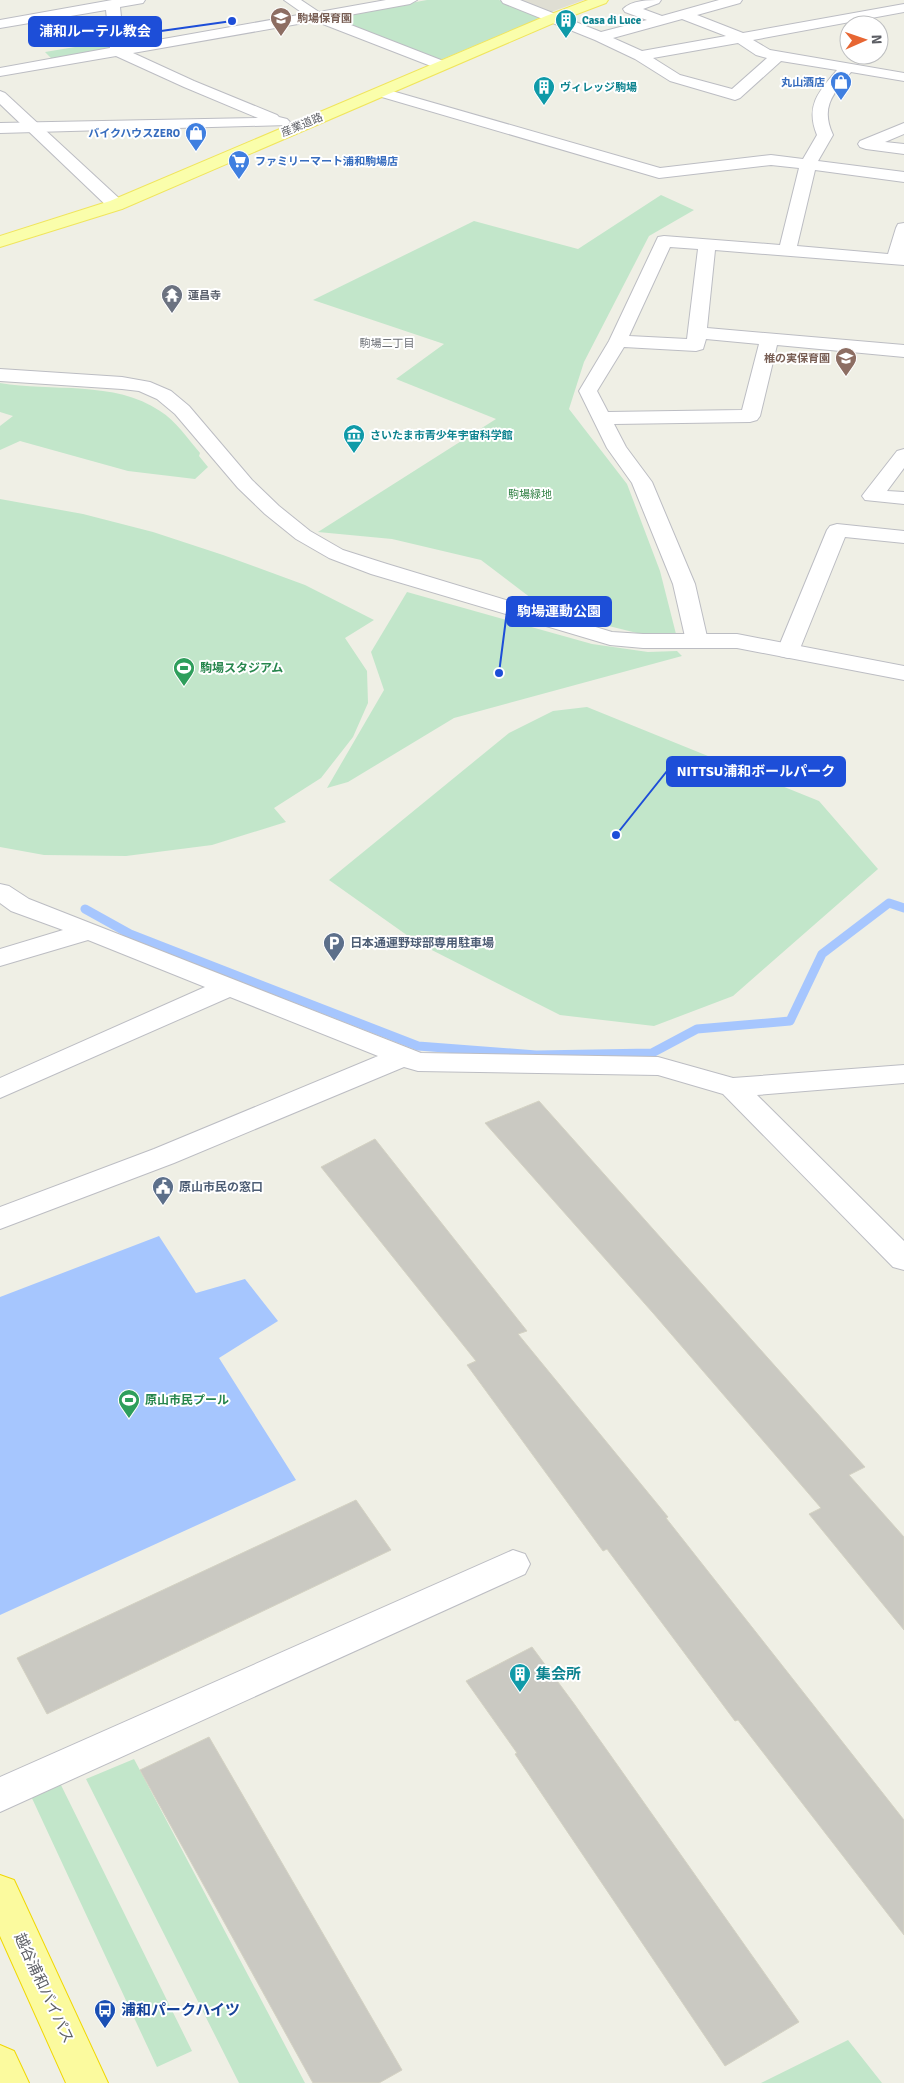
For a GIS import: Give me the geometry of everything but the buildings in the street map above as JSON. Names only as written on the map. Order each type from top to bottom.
[{"type":"highway","name":"越谷浦和バイパス","points":[[0,1893],[87,2083]]},
{"type":"highway","points":[[0,2065],[8,2083]]},
{"type":"main road","name":"産業道路","points":[[0,242],[116,205],[289,125],[380,92],[551,19],[602,0]]},
{"type":"street","points":[[0,24],[138,0]]},
{"type":"street","points":[[291,0],[318,17],[441,65]]},
{"type":"street","points":[[0,72],[410,0]]},
{"type":"street","points":[[508,0],[551,19],[600,37],[640,56],[675,78],[735,94],[778,56]]},
{"type":"street","points":[[654,0],[630,9],[660,20]]},
{"type":"street","points":[[600,37],[735,0]]},
{"type":"street","points":[[113,4],[117,51]]},
{"type":"street","points":[[640,56],[904,8]]},
{"type":"street","points":[[683,14],[740,38],[760,52],[904,77]]},
{"type":"street","points":[[117,51],[188,84],[289,125]]},
{"type":"street","points":[[787,251],[808,165],[825,135],[820,127],[819,107],[847,68]]},
{"type":"street","points":[[380,92],[659,173],[770,160],[904,177]]},
{"type":"street","points":[[0,96],[116,205]]},
{"type":"street","points":[[0,128],[289,125]]},
{"type":"street","points":[[904,128],[866,144],[904,149]]},
{"type":"street","points":[[697,641],[684,584],[642,482],[617,448],[588,391],[618,341],[664,241],[899,260],[904,228]]},
{"type":"street","points":[[618,341],[696,345],[707,244]]},
{"type":"street","points":[[697,333],[904,351]]},
{"type":"street","points":[[602,418],[750,416],[769,339]]},
{"type":"street","points":[[0,375],[122,383],[143,386],[164,395],[182,410],[245,484],[272,510],[303,535],[336,554],[379,569],[610,638],[644,641],[737,641],[904,673]]},
{"type":"street","points":[[904,455],[872,496],[904,498]]},
{"type":"street","points":[[788,651],[837,530],[904,537]]},
{"type":"street","points":[[0,892],[20,905],[418,1062],[658,1066],[733,1087],[904,1074]]},
{"type":"street","points":[[0,958],[89,931]]},
{"type":"street","points":[[0,1090],[229,987]]},
{"type":"street","points":[[0,1218],[164,1156],[404,1056]]},
{"type":"street","points":[[733,1087],[904,1258]]},
{"type":"street","points":[[0,1795],[513,1564]]},
{"type":"shaded area","points":[[521,0],[584,0],[551,12]]},
{"type":"green space","points":[[427,0],[499,0],[536,16],[538,19],[443,59],[436,59],[332,17]]},
{"type":"green space","points":[[111,41],[112,49],[54,61],[45,52]]},
{"type":"green space","name":"駒場緑地","points":[[661,195],[694,210],[649,236],[584,362],[569,409],[627,484],[660,571],[676,634],[637,633],[548,611],[481,560],[392,539],[318,532],[496,419],[396,379],[444,344],[313,300],[474,221],[578,249]]},
{"type":"green space","points":[[0,383],[103,391],[142,401],[166,415],[177,425],[200,453],[199,456],[208,467],[195,479],[128,471],[20,441],[0,450],[0,426],[13,416],[0,412]]},
{"type":"green space","name":"駒場スタジアム","points":[[0,499],[83,514],[153,532],[305,585],[374,620],[345,638],[367,671],[368,703],[353,737],[321,778],[274,808],[286,822],[212,845],[126,856],[44,855],[0,847]]},
{"type":"green space","points":[[407,592],[592,644],[648,652],[677,651],[682,656],[454,718],[348,782],[327,788],[384,690],[371,652]]},
{"type":"green space","points":[[587,707],[819,801],[878,869],[733,996],[654,1026],[560,1015],[418,943],[329,880],[509,733],[553,711]]},
{"type":"green space","points":[[134,1759],[305,2083],[239,2083],[86,1779]]},
{"type":"green space","points":[[59,1781],[192,2051],[157,2067],[30,1794]]},
{"type":"green space","points":[[848,2040],[882,2083],[761,2083]]},
{"type":"water","name":"原山市民プール","points":[[159,1236],[196,1293],[245,1279],[278,1321],[219,1358],[296,1480],[0,1615],[0,1297]]},
{"type":"waterway","points":[[85,909],[130,934],[418,1046],[536,1055],[652,1053],[697,1029],[790,1021],[822,954],[889,903],[904,908]]},
{"type":"place","name":"浦和ルーテル教会","points":[[232,21]]},
{"type":"place","name":"駒場保育園","points":[[281,37]]},
{"type":"place","name":"Casa di Luce","points":[[566,39]]},
{"type":"place","name":"丸山酒店","points":[[841,101]]},
{"type":"place","name":"ヴィレッジ駒場","points":[[544,106]]},
{"type":"place","name":"バイクハウスZERO","points":[[196,152]]},
{"type":"place","name":"ファミリーマート浦和駒場店","points":[[239,180]]},
{"type":"place","name":"蓮昌寺","points":[[172,314]]},
{"type":"place","name":"椎の実保育園","points":[[846,377]]},
{"type":"place","name":"さいたま市青少年宇宙科学館","points":[[354,454]]},
{"type":"place","name":"駒場運動公園","points":[[499,673]]},
{"type":"place","name":"駒場スタジアム","points":[[184,687]]},
{"type":"place","name":"NITTSU浦和ボールパーク","points":[[616,835]]},
{"type":"place","name":"日本通運野球部専用駐車場","points":[[334,962]]},
{"type":"place","name":"原山市民の窓口","points":[[163,1206]]},
{"type":"place","name":"原山市民プール","points":[[129,1419]]},
{"type":"place","name":"集会所","points":[[520,1693]]},
{"type":"place","name":"浦和パークハイツ","points":[[105,2029]]},
{"type":"district","name":"駒場二丁目","points":[[387,343]]}]
